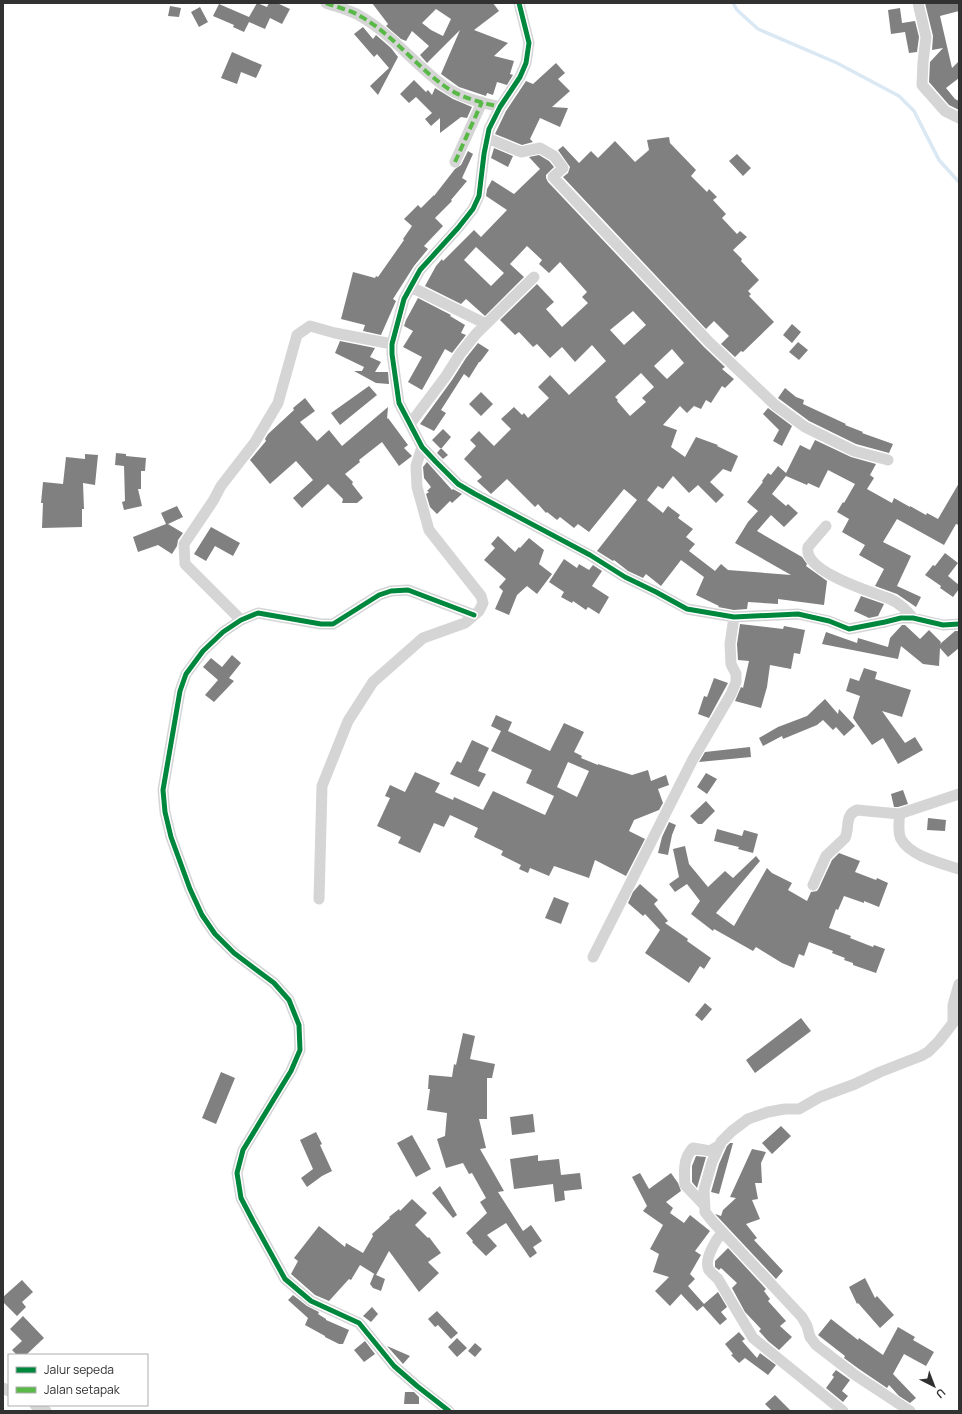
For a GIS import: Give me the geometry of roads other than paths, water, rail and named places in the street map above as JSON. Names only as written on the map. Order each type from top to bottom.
[{"type":"street","points":[[326,3],[360,16],[385,33],[404,52],[443,86],[468,99],[500,107]]},
{"type":"street","points":[[519,3],[529,43],[526,63],[520,77],[500,107],[489,129],[484,154],[480,196],[458,228],[420,270],[404,299],[392,344],[399,403],[422,447],[458,484],[590,555],[625,577],[688,609],[734,617],[798,614],[829,621],[849,629],[901,618],[913,618],[943,625],[959,624]]},
{"type":"street","points":[[918,3],[926,37],[922,85],[945,111],[959,118]]},
{"type":"street","points":[[455,162],[482,102]]},
{"type":"street","points":[[487,138],[521,152],[540,148],[554,156],[563,168],[553,177],[709,342],[775,405],[805,427],[854,451],[888,460]]},
{"type":"street","points":[[410,424],[476,334],[534,277]]},
{"type":"street","points":[[410,287],[486,324]]},
{"type":"street","points":[[241,620],[185,564],[184,544],[213,501],[221,486],[255,442],[278,403],[297,335],[310,326],[335,333],[392,344]]},
{"type":"street","points":[[319,899],[322,786],[348,721],[373,682],[423,638],[465,623],[479,611],[483,603],[481,596],[429,530],[417,487],[416,466],[422,447]]},
{"type":"street","points":[[826,526],[808,547],[808,555],[817,565],[836,578],[898,603],[913,618]]},
{"type":"street","points":[[449,1411],[394,1366],[358,1322],[312,1301],[285,1279],[252,1221],[241,1198],[237,1173],[243,1150],[298,1057],[300,1050],[299,1025],[289,1000],[274,983],[234,953],[215,934],[202,915],[190,889],[171,837],[165,812],[163,790],[180,691],[186,674],[203,651],[223,632],[241,620],[258,613],[321,624],[333,624],[380,595],[391,591],[408,590],[474,615]]},
{"type":"street","points":[[593,957],[692,759],[731,694],[736,682],[736,674],[732,664],[730,644],[734,617]]},
{"type":"street","points":[[813,885],[826,856],[845,838],[848,819],[853,812],[857,810],[899,814],[959,794]]},
{"type":"street","points":[[899,814],[899,833],[901,839],[910,850],[959,869]]},
{"type":"street","points":[[910,1411],[855,1375],[816,1345],[810,1337],[807,1326],[802,1317],[705,1212],[704,1190],[712,1162],[720,1145],[732,1131],[748,1119],[768,1112],[785,1109],[799,1109],[820,1097],[855,1084],[928,1052],[953,1023],[953,1005],[959,984]]},
{"type":"street","points":[[705,1206],[685,1185],[686,1159],[689,1152],[693,1148],[710,1151],[720,1145]]},
{"type":"street","points":[[722,1232],[714,1244],[707,1266],[709,1271],[718,1279],[753,1338],[843,1411]]},
{"type":"street","points":[[37,1406],[46,1411]]},
{"type":"waterway","points":[[733,3],[737,10],[758,29],[837,63],[899,96],[914,111],[939,160],[959,182]]}]
